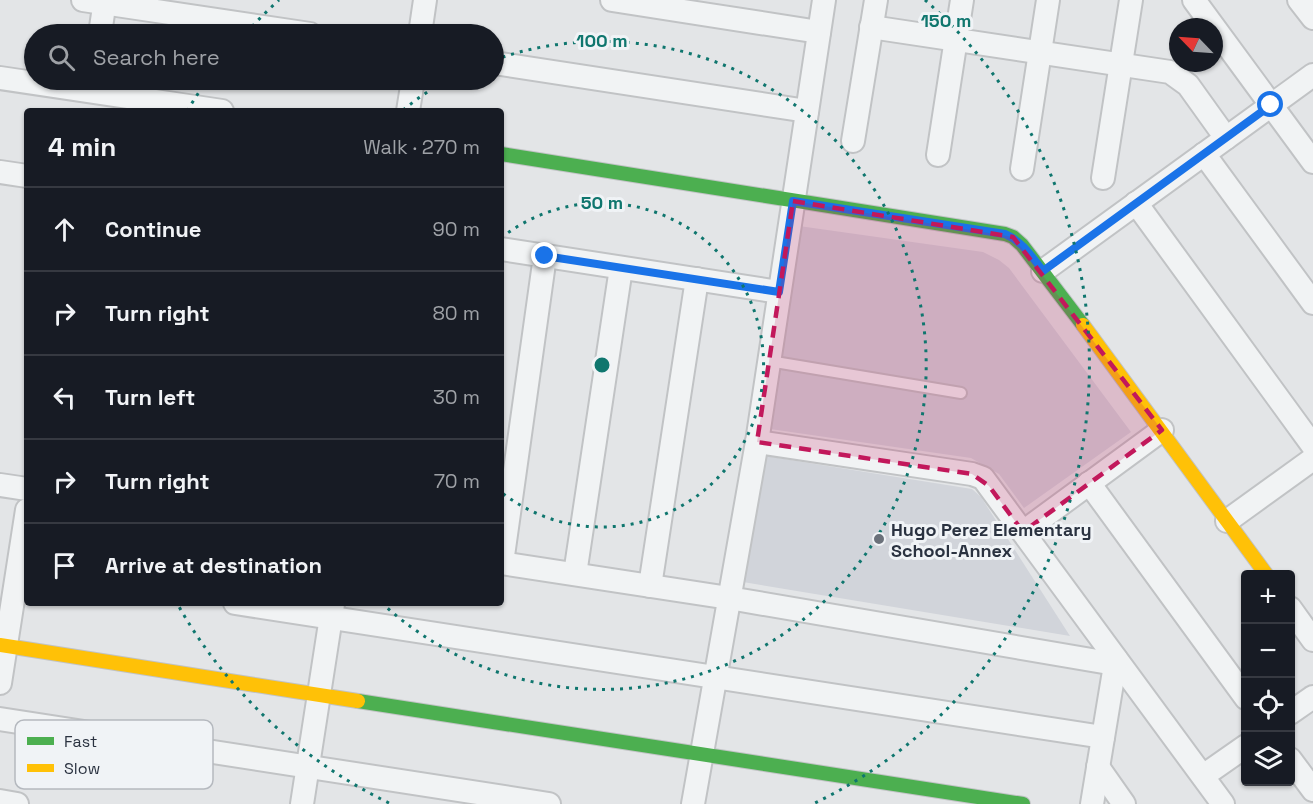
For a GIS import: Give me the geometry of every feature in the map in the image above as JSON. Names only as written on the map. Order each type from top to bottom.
[{"type":"street","points":[[421,24],[425,0]]},
{"type":"street","points":[[612,0],[740,10],[819,32]]},
{"type":"street","points":[[693,804],[757,442],[824,0]]},
{"type":"street","points":[[853,141],[876,0]]},
{"type":"street","points":[[938,155],[962,0]]},
{"type":"street","points":[[1022,169],[1047,0]]},
{"type":"street","points":[[1103,178],[1131,0]]},
{"type":"street","points":[[1194,0],[1313,162]]},
{"type":"street","points":[[1299,0],[1313,18]]},
{"type":"street","points":[[99,24],[98,1],[246,24]]},
{"type":"street","points":[[871,27],[1162,70],[1180,78],[1188,85],[1226,138]]},
{"type":"street","points":[[504,65],[807,111]]},
{"type":"street","points":[[1043,271],[1313,75]]},
{"type":"street","points":[[0,78],[24,82]]},
{"type":"street","points":[[69,90],[199,108]]},
{"type":"street","points":[[408,108],[411,90]]},
{"type":"street","points":[[504,154],[1013,237],[1043,271],[1263,570]]},
{"type":"street","points":[[1204,154],[1313,303]]},
{"type":"street","points":[[0,172],[24,176]]},
{"type":"street","points":[[1136,203],[1313,446]]},
{"type":"street","points":[[504,249],[779,292]]},
{"type":"street","points":[[504,542],[545,256]]},
{"type":"street","points":[[575,574],[621,268]]},
{"type":"street","points":[[650,586],[697,279]]},
{"type":"street","points":[[1023,532],[1162,430]]},
{"type":"street","points":[[757,442],[972,474],[982,478],[1115,661],[1223,804]]},
{"type":"street","points":[[1227,521],[1313,459]]},
{"type":"street","points":[[1089,483],[1241,692]]},
{"type":"street","points":[[0,485],[24,489]]},
{"type":"street","points":[[0,683],[3,645],[24,525]]},
{"type":"street","points":[[504,563],[1115,661]]},
{"type":"street","points":[[277,606],[332,610],[715,677],[1103,737]]},
{"type":"street","points":[[302,804],[332,610]]},
{"type":"street","points":[[1295,615],[1313,640]]},
{"type":"street","points":[[3,645],[1023,804]]},
{"type":"street","points":[[1092,804],[1115,661]]},
{"type":"street","points":[[1295,710],[1313,697]]},
{"type":"street","points":[[0,719],[15,721]]},
{"type":"street","points":[[1203,776],[1241,749]]},
{"type":"street","points":[[213,752],[549,804]]},
{"type":"street","points":[[1295,766],[1313,790]]},
{"type":"street","points":[[1098,767],[1124,804]]},
{"type":"street","points":[[0,801],[17,804]]},
{"type":"lane","points":[[769,361],[961,393]]},
{"type":"highlighted area","points":[[793,201],[1013,237],[1162,430],[1023,532],[989,486],[972,474],[757,442]]},
{"type":"shaded area","points":[[799,226],[983,252],[999,260],[1009,268],[1131,432],[1024,508],[999,474],[971,458],[770,429]]},
{"type":"shaded area","name":"Hugo Perez Elementary School-Annex","points":[[765,456],[972,489],[981,497],[1070,636],[743,582]]},
{"type":"traffic: fast","points":[[504,154],[1005,234],[1013,237],[1022,245],[1083,325]]},
{"type":"traffic: fast","points":[[358,701],[1023,804]]},
{"type":"traffic: slow","points":[[1083,325],[1263,570]]},
{"type":"traffic: slow","points":[[0,645],[358,701]]},
{"type":"place","name":"Hugo Perez Elementary School-Annex","points":[[879,539]]},
{"type":"route","points":[[545,256],[779,292],[793,201],[1005,234],[1013,237],[1022,245],[1043,271],[1271,105]]}]
